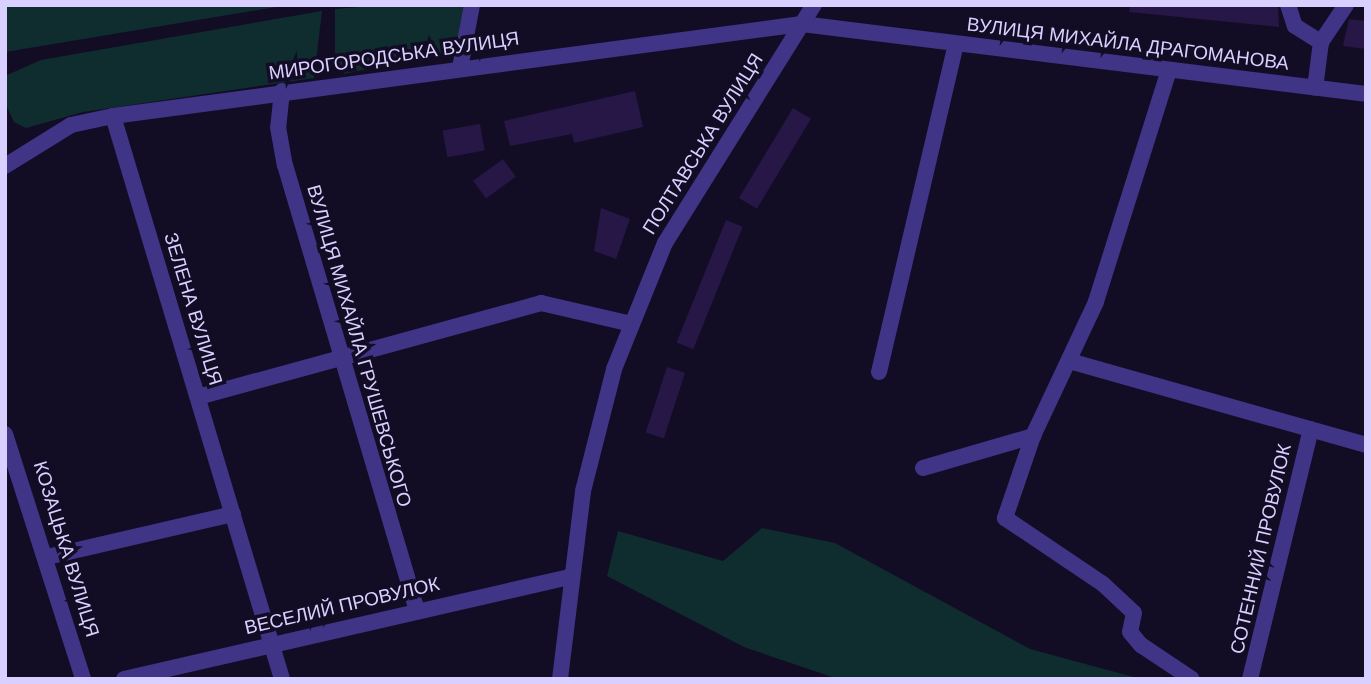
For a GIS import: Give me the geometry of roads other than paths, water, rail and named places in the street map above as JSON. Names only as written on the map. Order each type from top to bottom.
[{"type":"street","points":[[460,68],[471,5]]},
{"type":"street","name":"ПОЛТАВСЬКА ВУЛИЦЯ","points":[[560,679],[570,577],[583,491],[632,324],[665,243],[814,5]]},
{"type":"street","points":[[1288,5],[1295,26],[1321,42]]},
{"type":"street","points":[[1315,88],[1321,42],[1346,5]]},
{"type":"street","name":"МИРОГОРОДСЬКА ВУЛИЦЯ","points":[[5,166],[71,125],[113,116],[282,91],[802,24]]},
{"type":"street","name":"ВУЛИЦЯ МИХАЙЛА ДРАГОМАНОВА","points":[[802,24],[1366,94]]},
{"type":"street","points":[[879,372],[956,44]]},
{"type":"street","points":[[1169,70],[1073,362],[1033,436],[1006,524],[1103,584],[1134,613],[1130,632],[1141,645],[1192,679]]},
{"type":"street","name":"ВУЛИЦЯ МИХАЙЛА ГРУШЕВСЬКОГО","points":[[282,91],[278,127],[285,165],[338,357],[417,610]]},
{"type":"street","name":"ЗЕЛЕНА ВУЛИЦЯ","points":[[113,116],[282,679]]},
{"type":"street","points":[[198,397],[541,303],[632,324]]},
{"type":"street","points":[[1073,362],[1366,445]]},
{"type":"street","name":"СОТЕННИЙ ПРОВУЛОК","points":[[1250,679],[1311,429]]},
{"type":"street","name":"КОЗАЦЬКА ВУЛИЦЯ","points":[[5,434],[47,557],[83,679]]},
{"type":"street","points":[[923,468],[1033,436]]},
{"type":"street","points":[[47,557],[233,514]]},
{"type":"street","name":"ВЕСЕЛИЙ ПРОВУЛОК","points":[[124,679],[570,577]]}]
